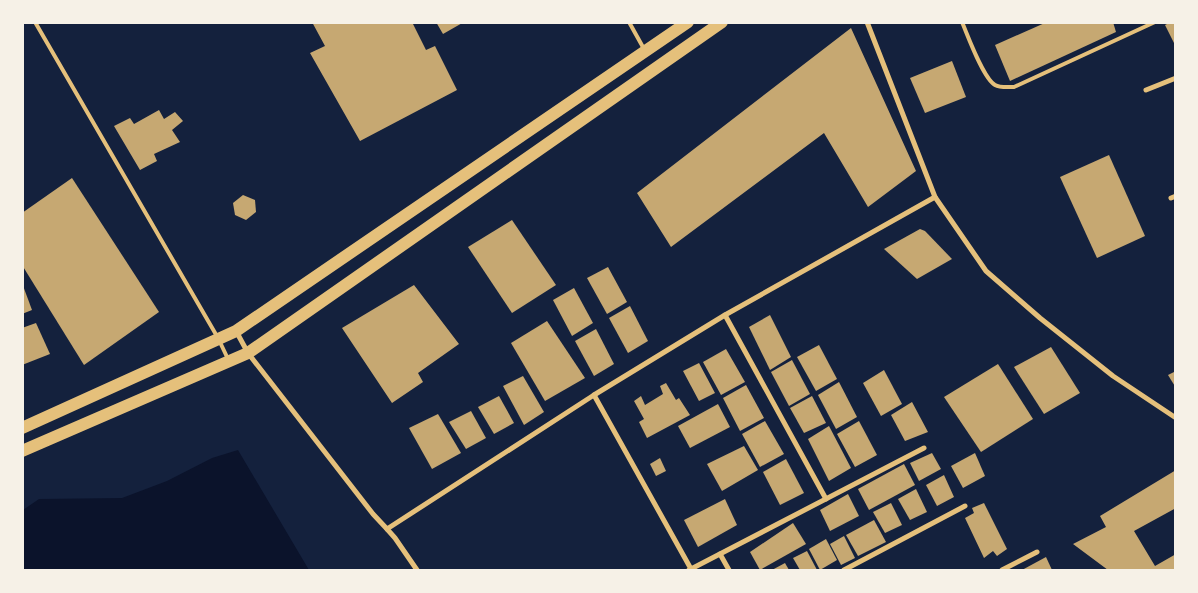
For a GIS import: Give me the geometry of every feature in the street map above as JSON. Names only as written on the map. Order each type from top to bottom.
[{"type":"main road","points":[[22,428],[236,331],[688,22]]},
{"type":"main road","points":[[22,451],[248,353],[722,22]]},
{"type":"street","points":[[867,22],[935,197],[986,272],[1113,376],[1176,418]]},
{"type":"street","points":[[1146,90],[1176,78]]},
{"type":"street","points":[[387,529],[594,395],[725,315],[935,197]]},
{"type":"street","points":[[725,315],[826,500]]},
{"type":"street","points":[[236,331],[248,353],[373,514],[395,538],[417,570]]},
{"type":"street","points":[[594,395],[690,570],[924,448]]},
{"type":"street","points":[[844,570],[965,506]]},
{"type":"street","points":[[1002,570],[1037,552]]},
{"type":"street","points":[[720,554],[729,570]]},
{"type":"lane","points":[[35,22],[218,338],[229,361]]},
{"type":"lane","points":[[629,22],[645,51]]},
{"type":"lane","points":[[962,22],[987,78],[995,86],[1005,88],[1014,86],[1155,22]]},
{"type":"water","points":[[238,450],[309,570],[23,570],[23,510],[39,499],[122,498],[167,481],[212,458]]},
{"type":"building","points":[[312,22],[412,22],[426,50],[435,46],[457,90],[360,141],[310,53],[325,46]]},
{"type":"building","points":[[436,22],[464,22],[443,34]]},
{"type":"building","points":[[1047,22],[1113,22],[1116,32],[1010,81],[995,45]]},
{"type":"building","points":[[1176,22],[1176,47],[1165,25]]},
{"type":"building","points":[[851,28],[916,171],[868,207],[824,133],[671,247],[637,193]]},
{"type":"building","points":[[952,61],[966,97],[925,113],[910,78]]},
{"type":"building","points":[[159,110],[164,119],[175,112],[183,121],[172,130],[180,142],[154,154],[157,161],[140,170],[114,126],[130,118],[134,124]]},
{"type":"building","points":[[1109,155],[1145,236],[1097,258],[1060,177]]},
{"type":"building","points":[[72,178],[159,312],[84,365],[22,265],[22,213]]},
{"type":"building","points":[[243,195],[255,200],[256,212],[246,220],[235,215],[233,203]]},
{"type":"building","points":[[512,220],[556,285],[512,313],[468,247]]},
{"type":"building","points":[[920,229],[925,231],[952,259],[917,279],[884,249]]},
{"type":"building","points":[[608,267],[627,302],[607,314],[587,278]]},
{"type":"building","points":[[22,283],[32,310],[22,314]]},
{"type":"building","points":[[414,285],[459,344],[418,373],[423,382],[392,403],[342,328]]},
{"type":"building","points":[[574,288],[593,323],[572,336],[553,300]]},
{"type":"building","points":[[630,306],[648,341],[628,353],[609,318]]},
{"type":"building","points":[[770,315],[791,357],[770,370],[749,327]]},
{"type":"building","points":[[547,321],[585,378],[545,401],[511,343]]},
{"type":"building","points":[[36,323],[50,354],[22,365],[22,328]]},
{"type":"building","points":[[596,329],[614,364],[594,376],[575,341]]},
{"type":"building","points":[[819,345],[837,379],[816,391],[797,357]]},
{"type":"building","points":[[1051,347],[1080,393],[1044,414],[1014,367]]},
{"type":"building","points":[[726,349],[745,382],[721,395],[703,362]]},
{"type":"building","points":[[792,360],[810,394],[789,406],[771,372]]},
{"type":"building","points":[[699,363],[715,393],[699,401],[683,371]]},
{"type":"building","points":[[998,364],[1033,419],[981,452],[944,397]]},
{"type":"building","points":[[884,370],[902,404],[881,416],[863,383]]},
{"type":"building","points":[[1176,371],[1176,388],[1168,375]]},
{"type":"building","points":[[523,376],[544,412],[524,425],[503,386]]},
{"type":"building","points":[[839,382],[857,417],[836,429],[818,395]]},
{"type":"building","points":[[666,383],[676,400],[679,398],[690,415],[647,438],[639,422],[644,419],[634,401],[641,396],[645,405],[663,394],[660,386]]},
{"type":"building","points":[[746,385],[764,418],[740,431],[723,398]]},
{"type":"building","points":[[499,396],[514,423],[494,434],[478,407]]},
{"type":"building","points":[[812,396],[826,423],[804,433],[790,408]]},
{"type":"building","points":[[912,402],[928,432],[905,441],[891,415]]},
{"type":"building","points":[[718,404],[730,427],[690,448],[678,426]]},
{"type":"building","points":[[471,411],[486,438],[466,449],[449,422]]},
{"type":"building","points":[[438,414],[461,453],[432,469],[409,428]]},
{"type":"building","points":[[765,421],[784,454],[760,467],[742,434]]},
{"type":"building","points":[[859,421],[877,455],[855,467],[837,434]]},
{"type":"building","points":[[829,426],[851,468],[829,481],[808,439]]},
{"type":"building","points":[[744,446],[758,470],[722,491],[707,464]]},
{"type":"building","points":[[932,453],[941,469],[919,481],[910,463]]},
{"type":"building","points":[[975,453],[985,476],[963,488],[951,466]]},
{"type":"building","points":[[660,458],[666,471],[656,476],[650,464]]},
{"type":"building","points":[[786,459],[804,493],[780,505],[763,472]]},
{"type":"building","points":[[904,464],[915,485],[869,510],[858,489]]},
{"type":"building","points":[[1176,470],[1176,508],[1134,531],[1155,566],[1176,554],[1176,570],[1108,570],[1073,544],[1106,527],[1100,516]]},
{"type":"building","points":[[944,475],[954,497],[937,506],[926,485]]},
{"type":"building","points":[[916,489],[927,512],[910,520],[898,499]]},
{"type":"building","points":[[848,494],[859,516],[830,531],[820,510]]},
{"type":"building","points":[[725,499],[737,525],[698,547],[684,520]]},
{"type":"building","points":[[891,503],[902,525],[885,533],[873,512]]},
{"type":"building","points":[[984,503],[1007,549],[997,556],[993,551],[984,558],[965,518],[974,513],[972,508]]},
{"type":"building","points":[[874,520],[886,542],[858,556],[846,535]]},
{"type":"building","points":[[793,523],[806,544],[760,570],[750,552]]},
{"type":"building","points":[[844,536],[855,558],[841,565],[830,544]]},
{"type":"building","points":[[826,539],[837,560],[820,570],[809,549]]},
{"type":"building","points":[[807,551],[817,570],[800,570],[793,558]]},
{"type":"building","points":[[1046,557],[1052,570],[1022,570]]},
{"type":"building","points":[[785,563],[789,570],[772,570]]}]
